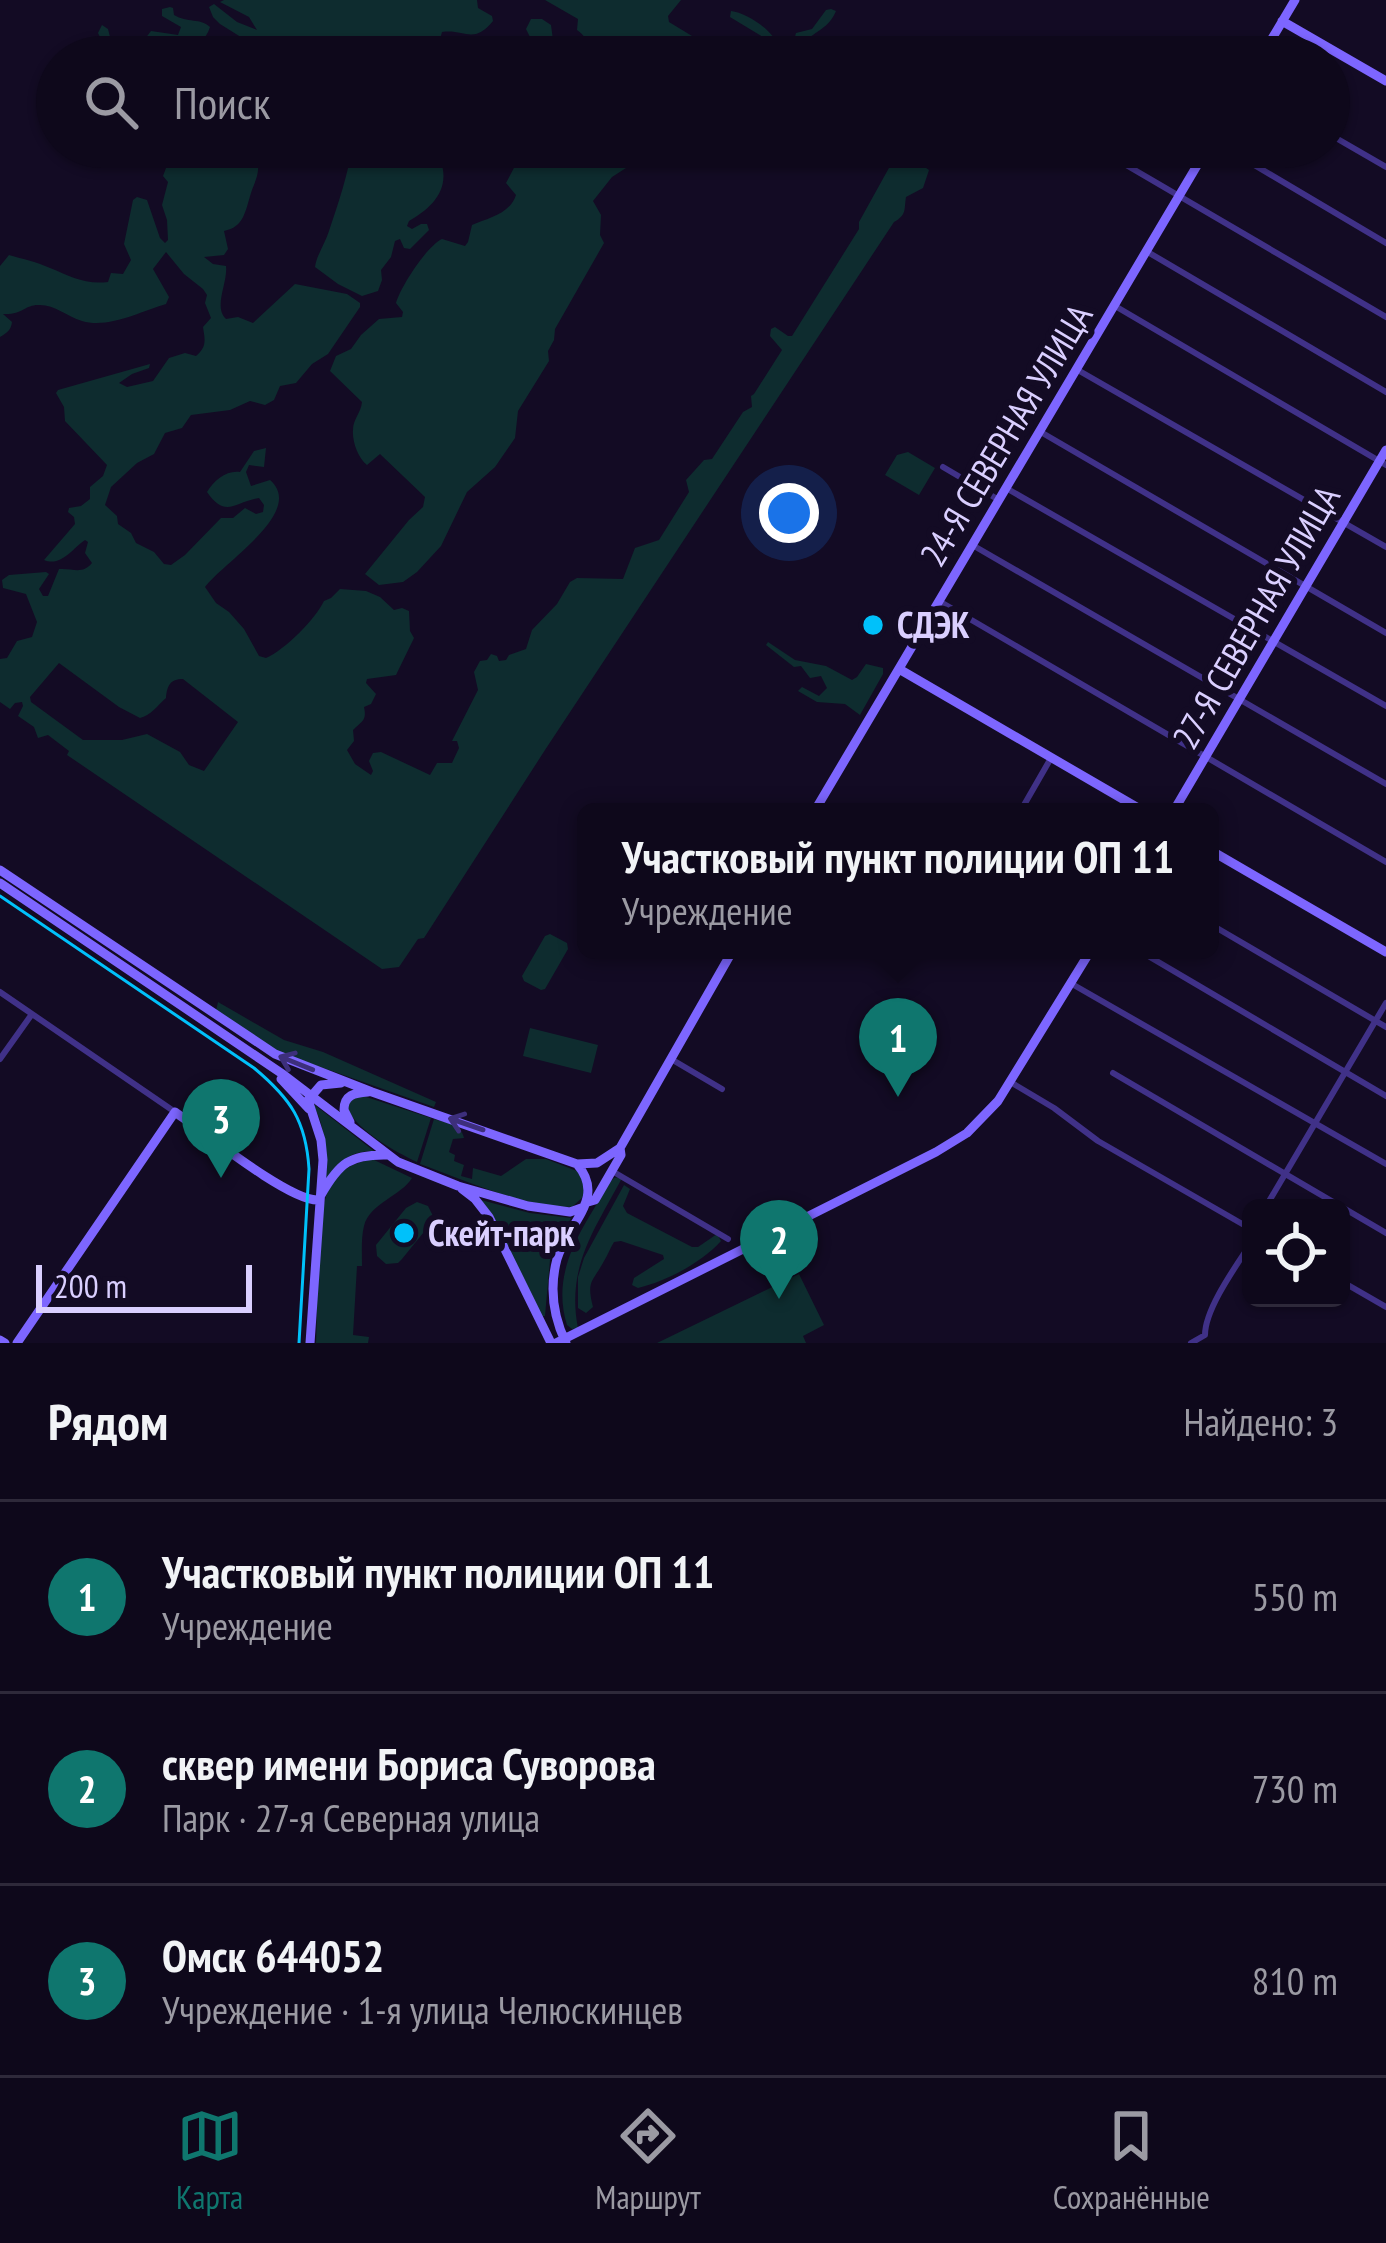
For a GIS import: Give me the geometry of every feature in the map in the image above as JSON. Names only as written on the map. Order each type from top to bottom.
[{"type":"main road","points":[[1273,36],[1295,0]]},
{"type":"main road","points":[[1282,21],[1308,36]]},
{"type":"main road","points":[[1350,60],[1386,81]]},
{"type":"main road","name":"24-Я СЕВЕРНАЯ УЛИЦА","points":[[819,803],[1195,168]]},
{"type":"main road","name":"27-Я СЕВЕРНАЯ УЛИЦА","points":[[1178,803],[1343,522],[1383,463],[1386,450]]},
{"type":"main road","points":[[899,669],[1129,803]]},
{"type":"main road","points":[[1219,855],[1386,952]]},
{"type":"main road","points":[[0,870],[122,959]]},
{"type":"main road","points":[[0,884],[235,1035],[279,1074],[406,1166],[458,1186],[570,1212],[595,1200],[621,1155],[620,1148]]},
{"type":"main road","points":[[235,1035],[372,1092],[578,1164],[597,1163],[620,1148],[728,959]]},
{"type":"main road","points":[[559,1342],[967,1133],[1012,1083],[1086,959]]},
{"type":"main road","points":[[279,1074],[309,1109],[322,1150],[310,1343]]},
{"type":"main road","points":[[309,1109],[309,1096],[321,1085],[346,1082]]},
{"type":"main road","points":[[353,1127],[344,1110],[346,1099],[372,1092]]},
{"type":"main road","points":[[17,1343],[175,1112],[284,1187],[307,1200],[319,1199]]},
{"type":"main road","points":[[319,1199],[333,1175],[349,1161],[388,1155]]},
{"type":"main road","points":[[559,1342],[554,1274],[564,1241],[586,1205],[588,1180],[578,1164]]},
{"type":"main road","points":[[458,1186],[476,1199],[488,1217],[559,1342]]},
{"type":"street","points":[[1350,146],[1386,166]]},
{"type":"street","points":[[1131,168],[1386,317]]},
{"type":"street","points":[[1260,168],[1386,242]]},
{"type":"street","points":[[1146,251],[1386,392]]},
{"type":"street","points":[[1114,305],[1383,463]]},
{"type":"street","points":[[1076,369],[1386,547]]},
{"type":"street","points":[[1039,431],[1386,633]]},
{"type":"street","points":[[943,467],[999,500]]},
{"type":"street","points":[[1006,488],[1386,706]]},
{"type":"street","points":[[972,545],[1386,784]]},
{"type":"street","points":[[939,601],[1386,862]]},
{"type":"street","points":[[1025,803],[1051,758]]},
{"type":"street","points":[[1219,929],[1386,1027]]},
{"type":"street","points":[[1153,959],[1386,1096]]},
{"type":"street","points":[[1072,983],[1386,1164]]},
{"type":"street","points":[[0,992],[175,1112]]},
{"type":"street","points":[[1270,1199],[1386,1003]]},
{"type":"street","points":[[0,1059],[32,1014]]},
{"type":"street","points":[[671,1058],[722,1089]]},
{"type":"street","points":[[1113,1073],[1386,1233]]},
{"type":"street","points":[[1012,1083],[1098,1141],[1242,1224]]},
{"type":"street","points":[[612,1171],[728,1239]]},
{"type":"street","points":[[1191,1343],[1207,1339],[1204,1326],[1242,1257]]},
{"type":"street","points":[[1350,1286],[1386,1306]]},
{"type":"green space","points":[[477,0],[478,8],[493,21],[474,34],[442,32],[441,36],[239,36],[220,24],[209,7],[214,4],[257,30],[249,17],[220,2]]},
{"type":"green space","points":[[545,0],[681,0],[668,16],[669,22],[692,36],[583,36],[577,30],[578,19]]},
{"type":"green space","points":[[173,8],[174,15],[210,27],[205,36],[147,36],[151,31],[178,35],[181,27],[162,16],[162,9]]},
{"type":"green space","points":[[826,10],[836,11],[830,21],[811,36],[795,36],[812,29]]},
{"type":"green space","points":[[731,11],[752,19],[772,36],[761,36],[730,17]]},
{"type":"green space","points":[[531,19],[542,19],[551,25],[552,36],[530,36],[526,29]]},
{"type":"green space","points":[[166,168],[257,168],[243,218],[224,231],[228,249],[224,255],[204,257],[226,266],[221,308],[226,319],[238,317],[253,323],[295,284],[347,294],[360,307],[328,354],[296,383],[280,386],[274,400],[265,405],[250,401],[230,410],[191,415],[182,428],[165,433],[154,454],[111,487],[105,505],[136,543],[171,565],[221,518],[233,518],[245,508],[263,512],[259,498],[225,507],[207,492],[221,477],[240,472],[254,451],[266,448],[264,467],[249,465],[246,472],[251,486],[270,480],[278,492],[278,506],[258,536],[205,587],[244,629],[259,656],[266,658],[291,641],[340,589],[366,591],[394,610],[409,611],[414,638],[396,675],[367,679],[376,694],[364,707],[364,718],[353,730],[354,741],[347,750],[355,764],[371,775],[369,761],[373,753],[381,752],[430,775],[437,763],[452,763],[459,748],[452,741],[478,690],[474,672],[480,661],[491,654],[506,660],[526,649],[532,630],[570,582],[623,579],[635,548],[659,540],[689,492],[686,480],[704,460],[712,459],[743,412],[752,407],[751,396],[782,350],[770,336],[771,329],[792,336],[859,229],[889,168],[929,170],[923,188],[906,197],[903,214],[424,938],[418,939],[399,967],[382,969],[67,755],[69,751],[48,735],[38,738],[34,727],[18,716],[22,702],[10,709],[0,702],[0,659],[7,658],[17,641],[32,637],[37,622],[26,594],[3,588],[2,580],[9,575],[46,572],[39,589],[48,596],[59,569],[81,570],[92,563],[85,553],[85,540],[61,559],[44,560],[75,524],[69,508],[90,499],[90,487],[107,465],[65,421],[56,393],[150,364],[119,383],[127,387],[153,381],[169,358],[200,353],[203,327],[211,318],[203,289],[166,252],[153,269],[169,297],[166,304],[92,323],[34,305],[3,314],[12,322],[0,337],[0,266],[9,255],[85,281],[108,282],[111,273],[123,274],[131,260],[124,244],[137,197],[147,200],[160,238],[165,243],[168,240],[162,205],[168,182],[163,176]],"holes":[[[59,663],[140,718],[166,698],[172,682],[183,679],[238,722],[204,771],[147,734],[122,740],[83,740],[30,697]]]},
{"type":"green space","points":[[348,168],[442,168],[443,183],[436,199],[407,226],[427,224],[429,230],[410,249],[400,239],[395,241],[381,270],[378,291],[362,296],[315,267]]},
{"type":"green space","points":[[514,168],[626,168],[593,201],[601,215],[604,243],[555,329],[549,361],[518,411],[515,438],[495,467],[467,492],[441,546],[417,572],[403,582],[379,585],[365,574],[423,507],[425,497],[380,454],[367,465],[361,458],[353,430],[362,402],[330,371],[336,356],[351,349],[379,319],[402,317],[396,303],[399,296],[436,243],[442,239],[465,246],[472,225],[509,207],[516,195],[506,183]]},
{"type":"green space","points":[[908,452],[935,468],[919,495],[885,475],[897,455]]},
{"type":"green space","points":[[768,642],[795,660],[826,666],[852,680],[866,664],[883,668],[883,674],[860,715],[845,704],[817,702],[798,691],[802,687],[819,696],[827,688],[821,676],[810,678]]},
{"type":"green space","points":[[550,934],[567,943],[568,949],[541,990],[522,976]]},
{"type":"green space","points":[[218,1002],[284,1040],[323,1052],[436,1102],[434,1107],[281,1053],[216,1011]]},
{"type":"green space","points":[[530,1028],[598,1045],[591,1073],[523,1056]]},
{"type":"green space","points":[[360,1095],[431,1118],[417,1162],[377,1140],[352,1117],[347,1103]]},
{"type":"green space","points":[[311,1102],[374,1151],[344,1160],[325,1185],[323,1131]]},
{"type":"green space","points":[[434,1119],[462,1133],[464,1138],[453,1139],[449,1152],[464,1165],[461,1176],[472,1179],[473,1168],[501,1176],[526,1159],[546,1159],[577,1171],[584,1180],[584,1196],[572,1207],[552,1206],[494,1192],[420,1164]]},
{"type":"green space","points":[[372,1159],[412,1178],[372,1211],[364,1226],[353,1335],[369,1337],[368,1343],[316,1343],[324,1205],[340,1173]]},
{"type":"green space","points":[[620,1177],[585,1249],[576,1286],[578,1328],[572,1329],[563,1305],[566,1268],[610,1182]]},
{"type":"green space","points":[[624,1185],[630,1189],[623,1206],[627,1213],[692,1247],[717,1234],[721,1241],[683,1270],[638,1288],[632,1285],[634,1278],[664,1259],[663,1255],[614,1242],[592,1282],[593,1307],[586,1313],[578,1308],[578,1277]]},
{"type":"green space","points":[[481,1200],[571,1218],[550,1260],[545,1316],[542,1316]]},
{"type":"green space","name":"Скейт-парк","points":[[417,1202],[428,1206],[432,1222],[398,1263],[386,1264],[377,1256],[376,1245],[406,1208]]},
{"type":"green space","points":[[799,1274],[824,1325],[803,1336],[806,1343],[657,1343]]},
{"type":"tram line","points":[[0,896],[254,1068],[287,1101],[300,1124],[309,1169],[299,1343]]},
{"type":"place","name":"СДЭК","points":[[873,625]]},
{"type":"place","name":"Участковый пункт полиции ОП 11","points":[[898,1097]]},
{"type":"place","name":"Омск 644052","points":[[221,1178]]},
{"type":"place","name":"Скейт-парк","points":[[404,1233]]},
{"type":"place","name":"сквер имени Бориса Суворова","points":[[779,1299]]}]
